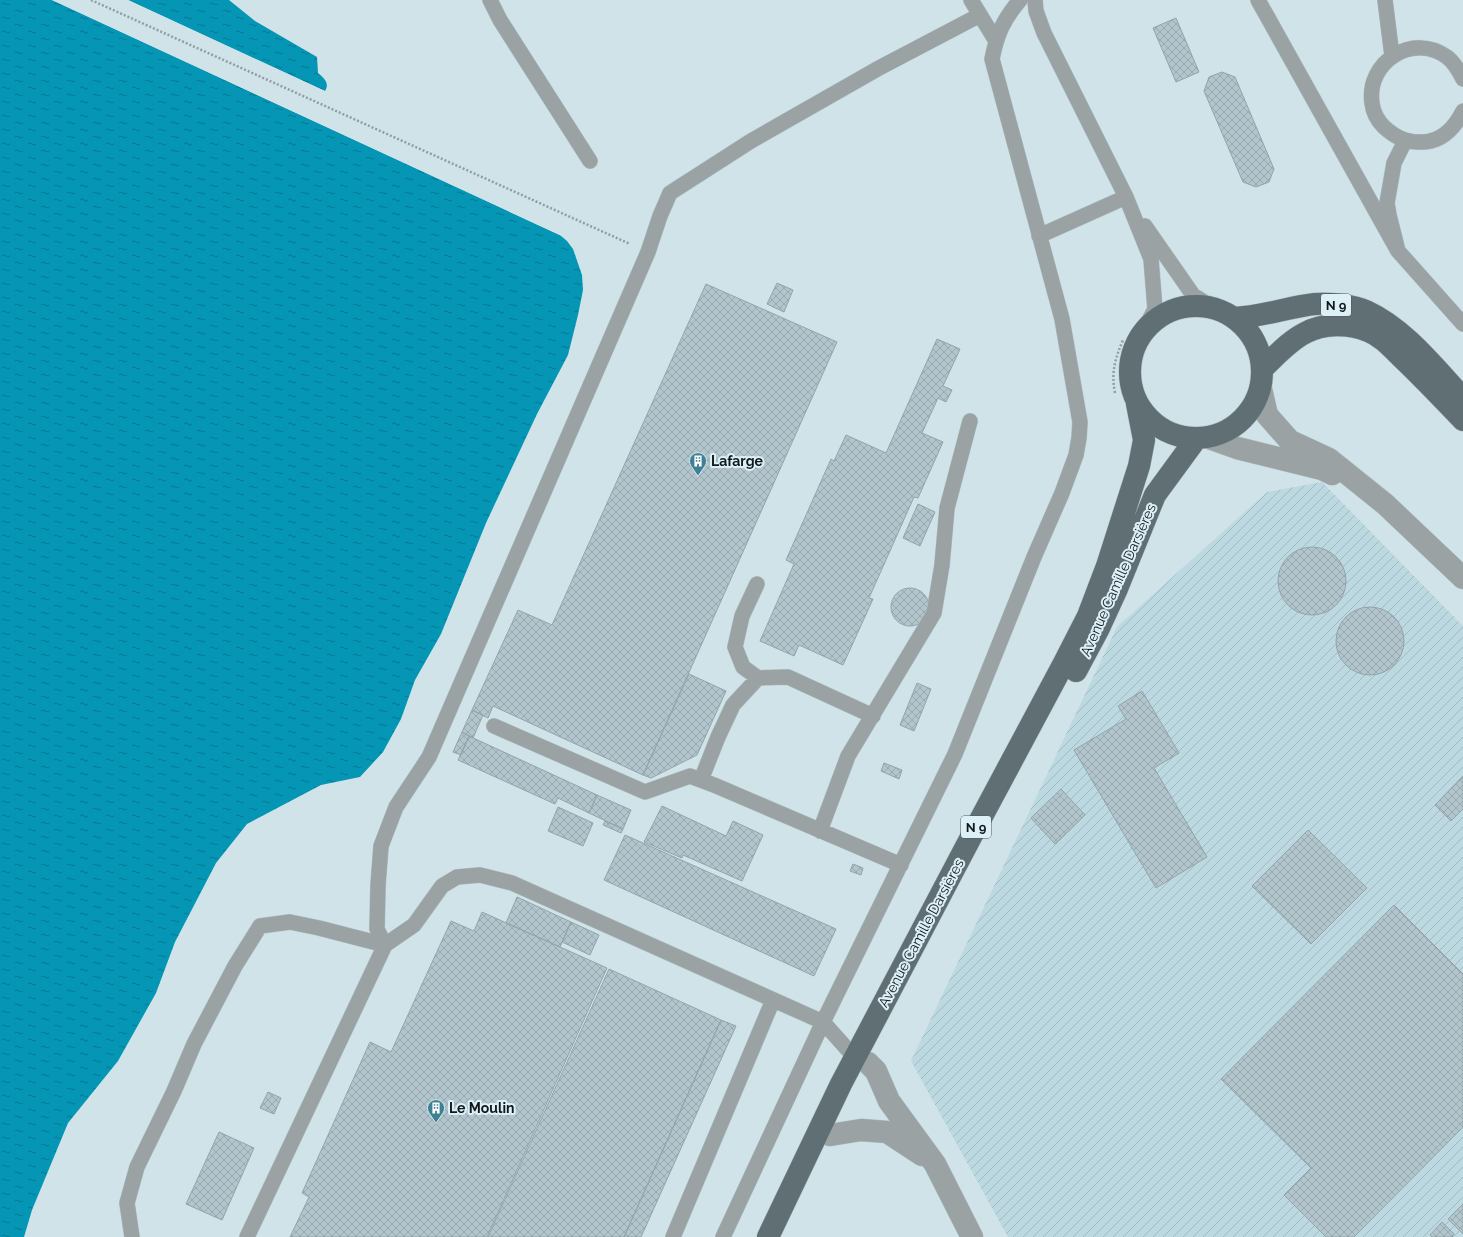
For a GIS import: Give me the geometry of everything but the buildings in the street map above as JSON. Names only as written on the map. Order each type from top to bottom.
[{"type":"main road","name":"N 9","points":[[1234,318],[1248,317],[1317,304],[1342,305],[1365,310],[1381,319],[1424,355],[1463,398]]},
{"type":"main road","points":[[1193,306],[1212,307],[1223,311],[1234,318],[1245,327],[1254,339],[1260,353],[1263,368],[1261,389],[1254,406],[1242,420],[1227,431],[1203,439],[1179,437],[1162,430],[1148,419],[1137,404],[1131,387],[1130,368],[1134,349],[1133,335],[1174,310],[1193,306]]},
{"type":"main road","name":"N 9","points":[[1263,368],[1304,333],[1318,328],[1336,325],[1361,329],[1368,331],[1383,340],[1414,369],[1463,420]]},
{"type":"main road","name":"Avenue Camille Darsières","points":[[784,1237],[863,1059],[986,809],[1088,616],[1107,566],[1139,466],[1144,440],[1137,404]]},
{"type":"main road","name":"Avenue Camille Darsières","points":[[768,1237],[841,1084],[863,1059],[1099,628],[1116,591],[1155,495],[1203,439]]},
{"type":"street","points":[[1261,389],[1267,415],[1290,441],[1329,459],[1385,504],[1463,578]]},
{"type":"street","points":[[1203,439],[1322,469],[1385,504]]},
{"type":"street","points":[[863,1059],[876,1071],[889,1101],[934,1164],[972,1237]]},
{"type":"street","points":[[830,1135],[861,1130],[887,1132],[934,1164]]},
{"type":"lane","points":[[490,0],[500,20],[590,161]]},
{"type":"lane","points":[[971,0],[996,41]]},
{"type":"lane","points":[[723,1237],[823,1022],[955,754],[1031,564],[1062,493],[1076,455],[1080,422],[1062,320],[992,59],[996,41],[1002,25],[1020,0]]},
{"type":"lane","points":[[1035,0],[1036,11],[1044,33],[1126,197],[1151,259],[1155,309],[1133,335]]},
{"type":"lane","points":[[1258,0],[1398,251],[1463,324]]},
{"type":"lane","points":[[1385,0],[1392,56]]},
{"type":"lane","points":[[384,945],[377,929],[381,846],[396,807],[429,757],[648,252],[660,216],[670,193],[751,141],[866,76],[980,15]]},
{"type":"lane","points":[[1463,78],[1458,68],[1448,57],[1435,50],[1420,48],[1406,49],[1392,56],[1381,66],[1374,80],[1371,95],[1373,110],[1380,123],[1392,134],[1405,141],[1419,142],[1434,140],[1446,133],[1457,123],[1463,111]]},
{"type":"lane","points":[[1398,251],[1387,203],[1394,163],[1405,141]]},
{"type":"lane","points":[[1039,236],[1126,197]]},
{"type":"lane","points":[[1126,197],[1158,246],[1193,295],[1212,307]]},
{"type":"lane","points":[[820,831],[848,756],[934,613],[942,565],[947,508],[970,421]]},
{"type":"lane","points":[[757,584],[742,616],[735,647],[743,667],[758,678],[788,677],[873,716]]},
{"type":"lane","points":[[701,780],[718,737],[733,705],[758,678]]},
{"type":"lane","points":[[494,726],[645,792],[690,776],[901,865]]},
{"type":"lane","points":[[247,1237],[384,945],[414,925],[442,886],[457,877],[480,875],[512,883],[823,1022],[848,1050],[863,1059]]},
{"type":"lane","points":[[132,1237],[127,1202],[137,1167],[174,1091],[194,1044],[235,966],[260,926],[290,922],[320,928],[384,945]]},
{"type":"lane","points":[[674,1237],[773,1000]]},
{"type":"path","points":[[91,0],[648,252]]},
{"type":"path","points":[[1115,394],[1113,371],[1116,358],[1133,335]]},
{"type":"shaded area","points":[[1322,482],[1463,626],[1463,1237],[1008,1237],[911,1061],[1117,627],[1267,492]]},
{"type":"water","points":[[0,0],[52,0],[560,235],[573,249],[582,275],[583,290],[568,355],[537,414],[486,523],[441,634],[415,680],[401,719],[383,752],[360,777],[321,785],[247,824],[216,863],[175,942],[156,993],[118,1061],[68,1123],[32,1210],[24,1237],[0,1237]]},
{"type":"water","points":[[128,0],[229,0],[255,21],[317,57],[318,73],[327,83],[325,91]]},
{"type":"pier","points":[[52,0],[57,0],[561,233],[566,238]]},
{"type":"pier","points":[[126,0],[327,92],[324,93],[127,2]]},
{"type":"place","name":"Lafarge","points":[[698,476]]},
{"type":"place","name":"Le Moulin","points":[[436,1123]]}]
